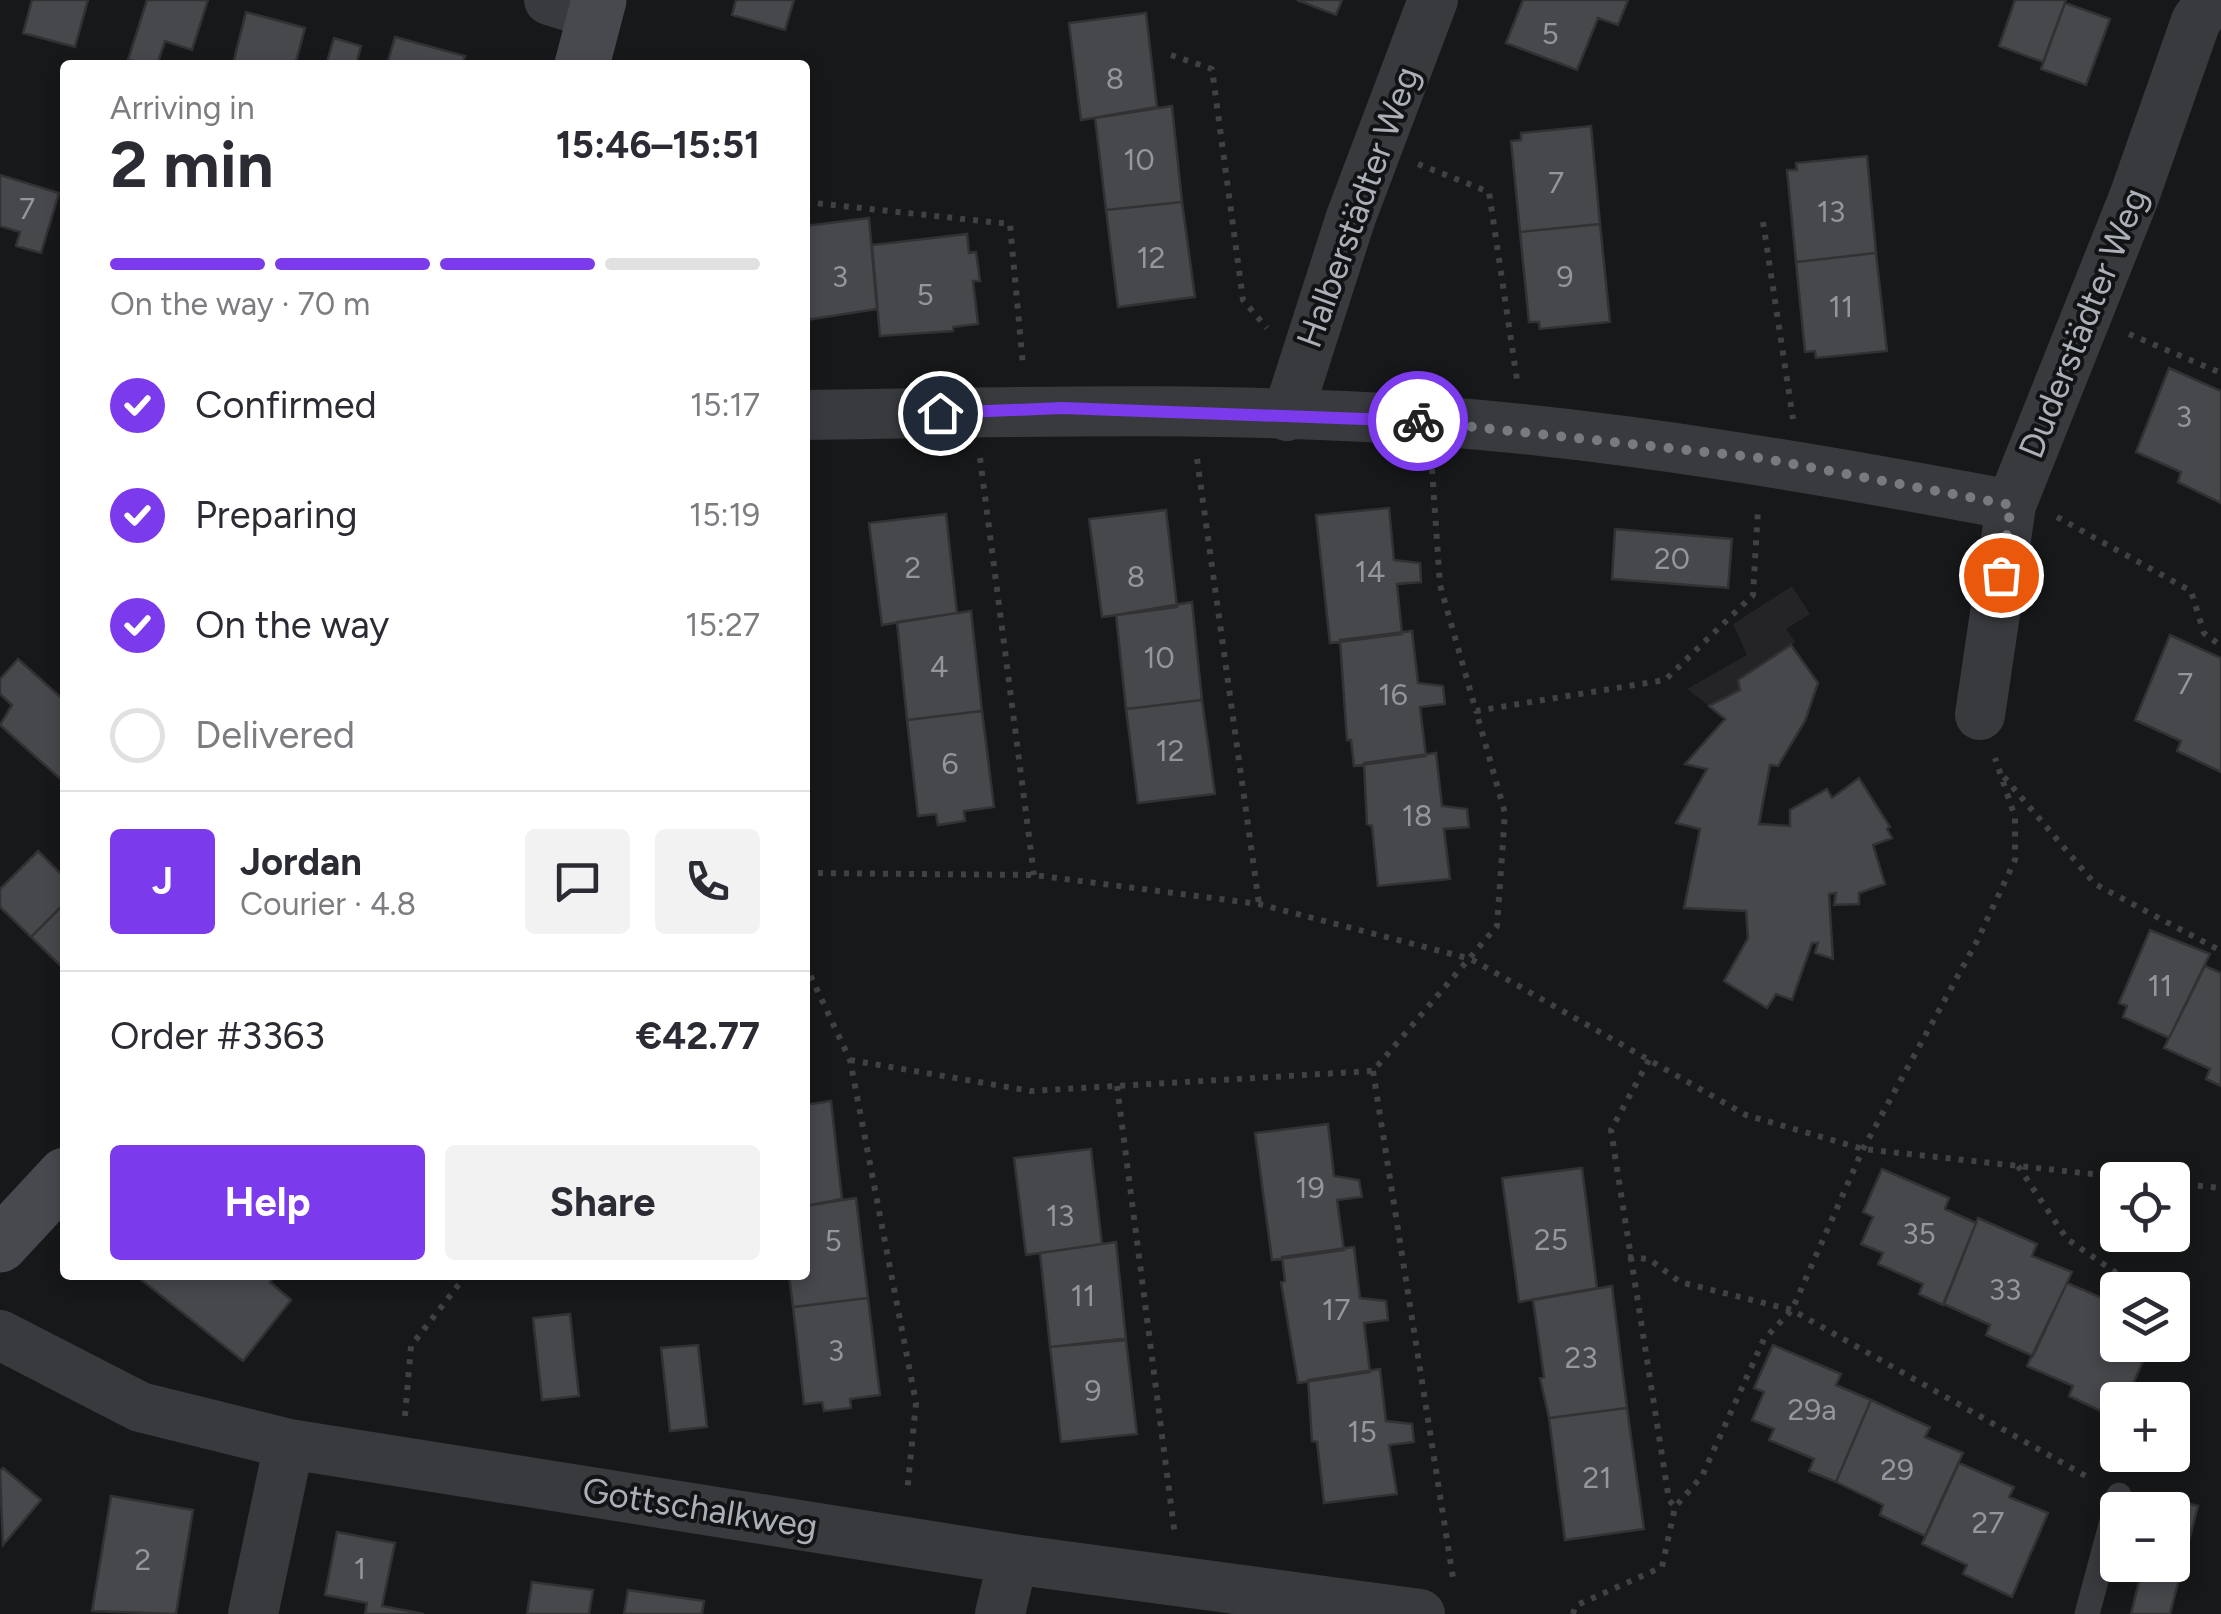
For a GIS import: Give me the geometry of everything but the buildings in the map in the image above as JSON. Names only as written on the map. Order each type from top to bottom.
[{"type":"street","name":"Halberstädter Weg","points":[[1287,416],[1301,367],[1433,0]]},
{"type":"street","name":"Duderstädter Weg","points":[[1980,715],[2011,505],[2196,21],[2211,0]]},
{"type":"street","points":[[810,414],[1027,410],[1434,421],[1781,462],[2011,505]]},
{"type":"street","points":[[0,1245],[60,1179]]},
{"type":"street","name":"Gottschalkweg","points":[[0,1335],[140,1407],[288,1444],[1013,1559],[1181,1580],[1438,1604]]},
{"type":"street","points":[[253,1614],[288,1444]]},
{"type":"street","points":[[1000,1614],[1013,1559]]},
{"type":"lane","points":[[2087,1614],[2100,1566]]},
{"type":"path","points":[[1171,55],[1212,69],[1243,300],[1301,367]]},
{"type":"path","points":[[1378,148],[1489,192],[1525,431]]},
{"type":"path","points":[[810,203],[1010,224],[1027,410]]},
{"type":"path","points":[[1476,711],[1665,680],[1753,594],[1781,462],[1763,222]]},
{"type":"path","points":[[2086,316],[2221,373]]},
{"type":"path","points":[[974,412],[1034,875]]},
{"type":"path","points":[[1190,413],[1259,904]]},
{"type":"path","points":[[850,1060],[1031,1091],[1372,1071],[1497,926],[1505,814],[1440,586],[1431,479],[1434,421]]},
{"type":"path","points":[[2011,505],[2062,518],[2191,592],[2204,633],[2221,646]]},
{"type":"path","points":[[1573,1614],[1576,1606],[1662,1566],[1675,1507],[1702,1476],[1764,1339],[1792,1310],[1863,1148],[1977,941],[2015,860],[2015,817],[1980,715]]},
{"type":"path","points":[[2000,772],[2095,884],[2221,951]]},
{"type":"path","points":[[810,873],[1034,875],[1259,904],[1471,959],[1746,1115],[1863,1148],[2100,1175]]},
{"type":"path","points":[[810,975],[850,1060],[916,1403],[902,1539]]},
{"type":"path","points":[[1650,1060],[1610,1130],[1669,1500],[1675,1507]]},
{"type":"path","points":[[1372,1071],[1438,1604]]},
{"type":"path","points":[[1117,1086],[1181,1580]]},
{"type":"path","points":[[2018,1166],[2067,1239],[2115,1272]]},
{"type":"path","points":[[2190,1185],[2221,1188]]},
{"type":"path","points":[[1628,1257],[1650,1259],[1680,1282],[1792,1310],[2114,1492]]},
{"type":"path","points":[[402,1462],[410,1346],[462,1280]]},
{"type":"shaded area","points":[[1792,586],[1810,614],[1786,629],[1795,642],[1738,679],[1740,690],[1709,706],[1687,689],[1747,655],[1733,624]]},
{"type":"way so far","points":[[1418,421],[1761,458],[2011,505],[2001,575]]},
{"type":"route","points":[[940,413],[1062,408],[1418,421]]}]
